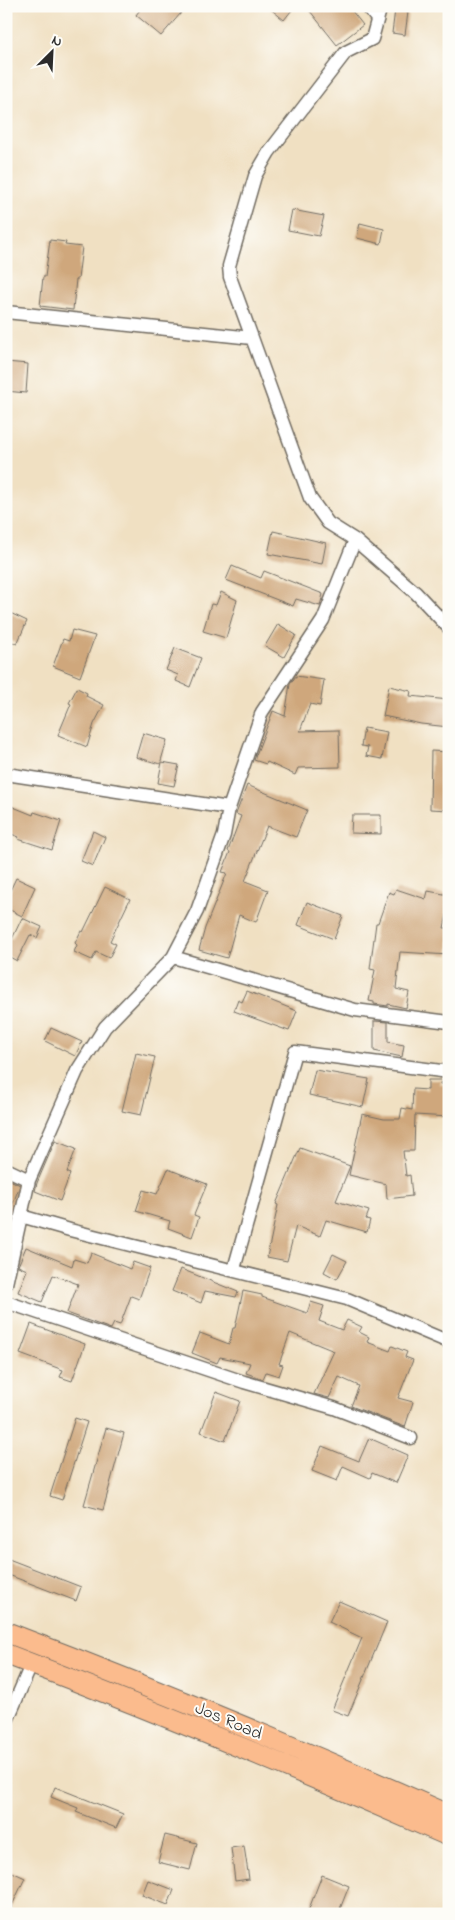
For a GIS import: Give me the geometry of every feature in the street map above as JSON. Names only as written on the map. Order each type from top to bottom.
[{"type":"highway","name":"Jos Road","points":[[6,1632],[146,1686],[346,1769],[449,1815]]},
{"type":"highway","name":"Jos Road","points":[[6,1654],[141,1705],[340,1788],[449,1836]]},
{"type":"street","points":[[367,6],[376,19]]},
{"type":"street","points":[[381,6],[372,39],[346,52],[269,152],[255,176],[229,266],[230,277],[310,498],[328,523],[355,540],[416,593],[449,628]]},
{"type":"street","points":[[6,312],[252,338]]},
{"type":"street","points":[[6,1284],[29,1180],[81,1064],[106,1027],[173,957],[198,911],[224,835],[229,808],[262,712],[323,620],[355,540]]},
{"type":"street","points":[[6,774],[229,808]]},
{"type":"street","points":[[173,957],[355,1010],[449,1022]]},
{"type":"street","points":[[234,1269],[295,1052],[449,1072]]},
{"type":"street","points":[[6,1170],[29,1180]]},
{"type":"street","points":[[20,1216],[347,1298],[449,1342]]},
{"type":"street","points":[[6,1302],[244,1382],[334,1408],[411,1438]]},
{"type":"street","points":[[6,1723],[32,1663]]},
{"type":"building","points":[[143,6],[175,6],[181,13],[161,36],[136,15]]},
{"type":"building","points":[[267,6],[295,6],[284,20]]},
{"type":"building","points":[[306,6],[348,6],[363,25],[337,45]]},
{"type":"building","points":[[395,10],[408,12],[405,35],[392,33]]},
{"type":"building","points":[[292,210],[324,216],[319,236],[288,230]]},
{"type":"building","points":[[360,223],[384,229],[381,244],[357,238]]},
{"type":"building","points":[[50,240],[66,242],[65,245],[82,247],[73,310],[40,306]]},
{"type":"building","points":[[6,362],[28,364],[26,393],[6,391]]},
{"type":"building","points":[[273,531],[326,543],[322,564],[268,554]]},
{"type":"building","points":[[232,566],[261,578],[264,571],[323,594],[320,606],[296,599],[293,606],[226,580]]},
{"type":"building","points":[[221,592],[237,600],[226,638],[203,631],[211,604],[216,605]]},
{"type":"building","points":[[6,611],[27,621],[17,644],[6,639]]},
{"type":"building","points":[[278,624],[296,635],[284,657],[265,646]]},
{"type":"building","points":[[72,630],[95,636],[80,677],[53,666],[63,639],[69,641]]},
{"type":"building","points":[[175,648],[201,658],[190,687],[176,681],[178,675],[166,670]]},
{"type":"building","points":[[296,676],[324,680],[320,706],[310,704],[300,731],[339,730],[340,767],[298,768],[295,775],[267,762],[266,764],[254,760],[273,711],[285,716],[290,684]]},
{"type":"building","points":[[389,686],[411,691],[410,696],[449,700],[449,727],[421,724],[383,716]]},
{"type":"building","points":[[77,688],[87,693],[86,696],[104,705],[94,724],[87,747],[58,735],[71,704],[69,703]]},
{"type":"building","points":[[364,728],[387,732],[382,759],[366,756],[368,747],[361,746]]},
{"type":"building","points":[[143,733],[167,740],[160,764],[136,757]]},
{"type":"building","points":[[431,751],[449,752],[449,810],[430,809]]},
{"type":"building","points":[[162,762],[179,765],[174,786],[158,783]]},
{"type":"building","points":[[247,785],[307,810],[296,837],[267,826],[245,881],[268,890],[256,922],[239,915],[227,958],[199,950],[205,928],[227,873],[222,872],[241,816],[236,814]]},
{"type":"building","points":[[6,804],[33,815],[34,812],[61,821],[52,850],[18,839],[19,837],[6,832]]},
{"type":"building","points":[[352,815],[381,815],[381,834],[351,833]]},
{"type":"building","points":[[93,831],[105,837],[93,866],[81,861]]},
{"type":"building","points":[[16,878],[35,887],[22,916],[6,908],[6,899]]},
{"type":"building","points":[[105,887],[130,899],[110,941],[116,944],[109,958],[96,952],[92,960],[74,952],[77,945],[75,943],[81,931],[83,932]]},
{"type":"building","points":[[396,889],[426,899],[428,891],[449,895],[449,906],[444,928],[449,928],[449,955],[400,952],[396,989],[409,992],[406,1008],[388,1004],[388,1006],[374,1004],[374,1002],[369,1001],[375,970],[370,969],[376,923],[378,923],[389,892],[394,894]]},
{"type":"building","points":[[307,902],[343,916],[334,939],[298,925]]},
{"type":"building","points":[[22,918],[42,927],[37,938],[30,935],[17,961],[6,955],[6,936],[12,939]]},
{"type":"building","points":[[247,991],[297,1011],[289,1031],[234,1011],[238,1000],[242,1002]]},
{"type":"building","points":[[374,1021],[388,1022],[388,1042],[404,1045],[402,1057],[374,1051]]},
{"type":"building","points":[[51,1028],[82,1042],[75,1056],[45,1041]]},
{"type":"building","points":[[136,1053],[155,1057],[141,1115],[122,1111]]},
{"type":"building","points":[[315,1070],[369,1079],[363,1107],[309,1095]]},
{"type":"building","points":[[428,1080],[441,1080],[440,1084],[449,1085],[449,1117],[415,1115],[414,1151],[403,1151],[406,1176],[410,1175],[412,1196],[387,1199],[386,1184],[349,1175],[362,1114],[384,1119],[400,1119],[402,1108],[412,1110],[413,1089],[428,1090]]},
{"type":"building","points":[[55,1141],[76,1149],[67,1172],[70,1174],[60,1201],[35,1191]]},
{"type":"building","points":[[300,1148],[350,1166],[336,1201],[369,1211],[366,1219],[370,1220],[367,1232],[326,1220],[320,1236],[296,1226],[287,1261],[267,1257],[278,1205],[276,1204]]},
{"type":"building","points":[[168,1169],[207,1184],[194,1215],[199,1217],[192,1237],[168,1228],[170,1221],[136,1211],[143,1190],[157,1194]]},
{"type":"building","points":[[6,1178],[20,1185],[7,1219],[6,1219]]},
{"type":"building","points":[[26,1247],[72,1266],[74,1259],[87,1263],[91,1253],[130,1269],[133,1262],[150,1268],[139,1299],[131,1296],[120,1325],[114,1323],[111,1329],[67,1313],[78,1284],[53,1275],[42,1302],[18,1292],[27,1270],[18,1266]]},
{"type":"building","points":[[333,1254],[347,1261],[337,1279],[324,1272]]},
{"type":"building","points":[[181,1269],[238,1292],[236,1297],[205,1291],[201,1303],[172,1291]]},
{"type":"building","points":[[243,1291],[262,1295],[262,1297],[307,1313],[311,1302],[324,1306],[319,1321],[342,1330],[347,1320],[362,1327],[359,1332],[369,1337],[367,1342],[390,1351],[392,1346],[407,1352],[405,1357],[413,1360],[398,1398],[413,1402],[405,1427],[351,1406],[359,1386],[339,1377],[329,1398],[314,1394],[334,1351],[290,1333],[279,1364],[283,1365],[279,1376],[266,1372],[263,1379],[246,1373],[250,1363],[220,1357],[217,1363],[192,1353],[200,1333],[229,1344],[233,1328],[235,1328]]},
{"type":"building","points":[[31,1324],[85,1344],[72,1381],[60,1377],[63,1370],[20,1354]]},
{"type":"building","points":[[216,1392],[240,1401],[225,1441],[201,1432]]},
{"type":"building","points":[[75,1418],[87,1422],[62,1500],[50,1496]]},
{"type":"building","points":[[106,1428],[124,1433],[103,1510],[84,1505]]},
{"type":"building","points":[[369,1438],[408,1455],[396,1483],[372,1473],[370,1478],[343,1466],[337,1481],[312,1471],[322,1446],[359,1461]]},
{"type":"building","points":[[6,1558],[81,1587],[76,1601],[6,1574]]},
{"type":"building","points":[[339,1601],[387,1622],[348,1716],[332,1710],[362,1638],[329,1622]]},
{"type":"building","points":[[55,1787],[123,1814],[116,1828],[76,1812],[78,1808],[51,1797]]},
{"type":"building","points":[[165,1835],[197,1843],[190,1870],[158,1862]]},
{"type":"building","points":[[244,1846],[249,1879],[235,1881],[231,1848]]},
{"type":"building","points":[[6,1869],[25,1878],[8,1914],[6,1914]]},
{"type":"building","points":[[322,1875],[349,1886],[338,1914],[307,1914]]},
{"type":"building","points":[[148,1880],[174,1890],[168,1905],[142,1895]]}]
